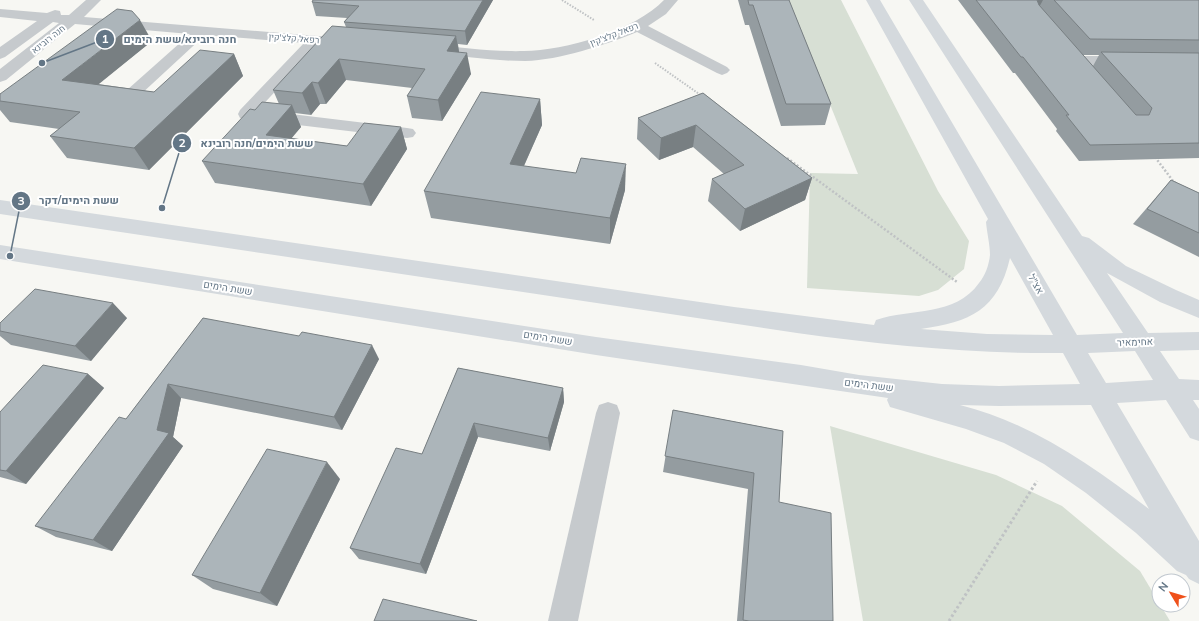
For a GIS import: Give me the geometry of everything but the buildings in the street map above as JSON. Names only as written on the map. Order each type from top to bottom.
[{"type":"main road","name":"אצ\"ל","points":[[873,0],[1199,569]]},
{"type":"main road","points":[[916,0],[1199,430]]},
{"type":"main road","points":[[0,202],[25,210]]},
{"type":"main road","points":[[0,207],[734,316],[853,331],[988,344],[1070,344]]},
{"type":"main road","points":[[853,331],[931,319],[964,310],[980,299],[994,277],[1000,256],[994,211]]},
{"type":"main road","points":[[1070,233],[1120,271],[1168,296],[1199,309]]},
{"type":"main road","name":"ששת הימים","points":[[0,252],[596,346],[801,375],[859,385],[942,394],[999,396],[1099,394]]},
{"type":"main road","name":"אחימאיר","points":[[1070,344],[1141,341],[1199,341]]},
{"type":"main road","points":[[801,375],[968,418],[1013,435],[1053,456],[1095,484],[1146,523],[1199,573]]},
{"type":"main road","points":[[1099,394],[1172,389],[1199,390]]},
{"type":"street","name":"חנה רובינא","points":[[0,77],[72,20],[94,0]]},
{"type":"street","name":"רפאל קלצ'קין","points":[[416,48],[525,56],[575,48],[637,26],[667,6],[671,0]]},
{"type":"street","name":"חנה רובינא","points":[[0,54],[48,18],[70,4]]},
{"type":"street","name":"רפאל קלצ'קין","points":[[0,13],[201,31],[362,43]]},
{"type":"street","points":[[637,26],[722,70]]},
{"type":"street","points":[[133,93],[201,31]]},
{"type":"street","points":[[315,40],[246,114],[407,133]]},
{"type":"street","points":[[1090,78],[1070,55],[1137,62]]},
{"type":"street","points":[[563,621],[608,413]]},
{"type":"path","points":[[562,0],[617,34]]},
{"type":"path","points":[[655,62],[706,99]]},
{"type":"path","points":[[782,155],[980,299]]},
{"type":"path","points":[[1154,156],[1173,180],[1179,185]]},
{"type":"path","points":[[949,621],[1053,456]]},
{"type":"shaded area","points":[[788,0],[841,0],[938,191],[969,241],[964,269],[938,290],[919,296],[807,288],[810,173],[858,174]]},
{"type":"shaded area","points":[[830,426],[996,475],[1062,506],[1140,571],[1151,589],[1151,613],[1165,613],[1170,621],[863,621]]},
{"type":"place","name":"חנה רובינא/ששת הימים","points":[[42,63]]},
{"type":"place","name":"ששת הימים/חנה רובינא","points":[[162,208]]},
{"type":"place","name":"ששת הימים/דקר","points":[[10,256]]}]
